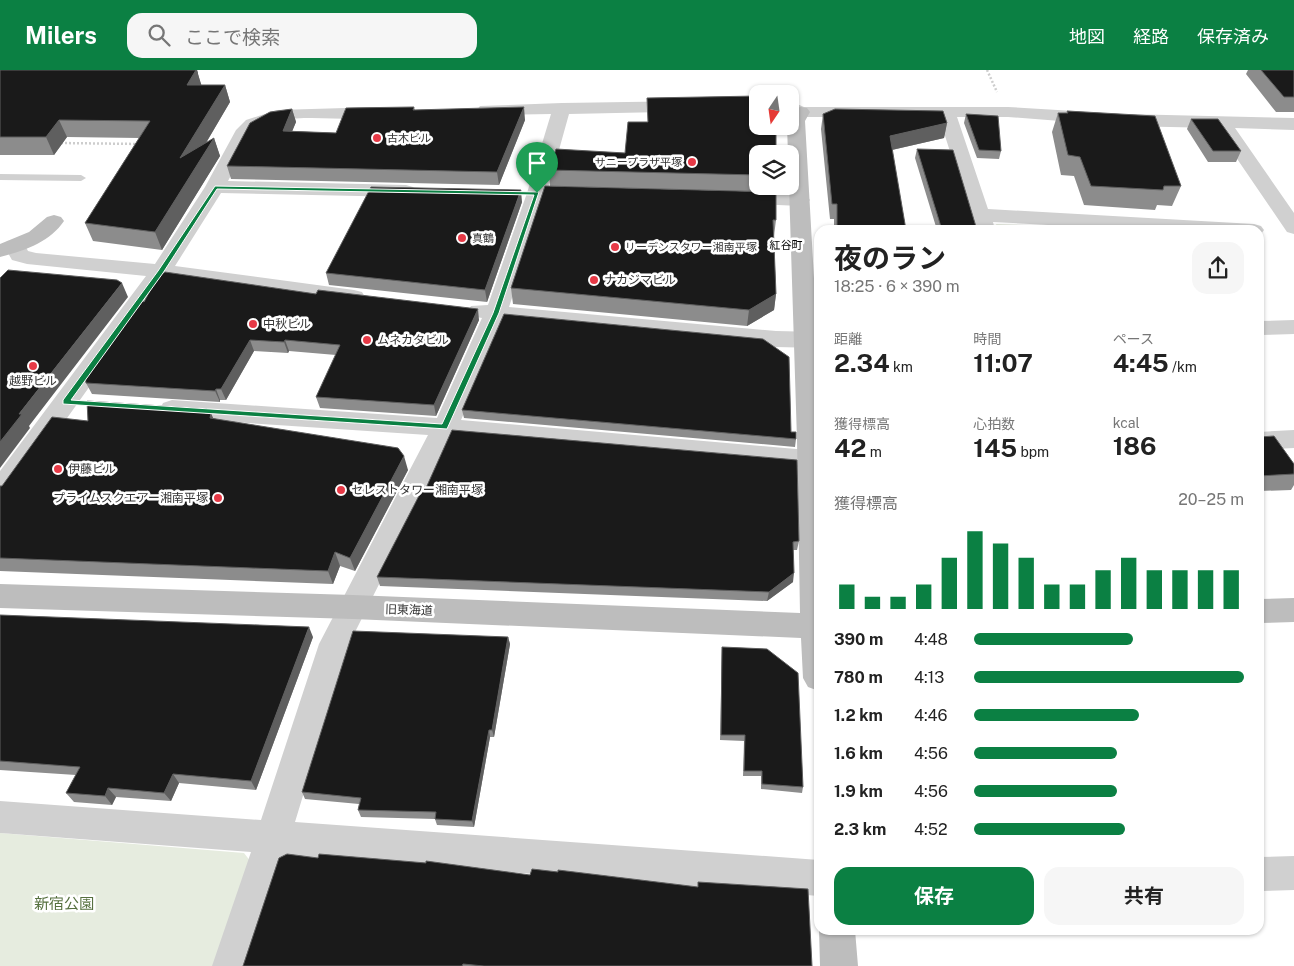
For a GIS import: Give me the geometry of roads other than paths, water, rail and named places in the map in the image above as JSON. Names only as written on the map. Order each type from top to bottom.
[{"type":"street","points":[[464,110],[749,104]]},
{"type":"street","points":[[231,966],[334,644],[444,427],[547,194],[562,108]]},
{"type":"street","points":[[799,109],[946,110],[1124,120],[1294,124]]},
{"type":"street","points":[[946,110],[983,223],[1060,225]]},
{"type":"street","points":[[0,491],[161,271],[215,187],[246,130],[265,118],[277,115],[395,112]]},
{"type":"street","points":[[1221,122],[1294,228]]},
{"type":"street","points":[[797,135],[800,200],[812,340],[814,419]]},
{"type":"street","points":[[215,187],[424,191]]},
{"type":"street","points":[[513,193],[547,194]]},
{"type":"street","points":[[723,198],[800,200]]},
{"type":"street","points":[[8,248],[49,229],[54,221]]},
{"type":"street","points":[[1264,230],[1294,232]]},
{"type":"street","points":[[8,248],[20,255],[35,259],[161,271],[374,300]]},
{"type":"street","points":[[458,309],[812,340]]},
{"type":"street","points":[[1264,328],[1294,327]]},
{"type":"street","points":[[65,402],[94,404]]},
{"type":"street","points":[[153,408],[444,427],[814,459]]},
{"type":"street","points":[[1264,442],[1294,439]]},
{"type":"street","name":"旧東海道","points":[[0,596],[354,607],[814,626]]},
{"type":"street","points":[[1264,611],[1294,610]]},
{"type":"street","points":[[0,817],[814,878]]},
{"type":"street","points":[[1264,874],[1294,873]]},
{"type":"street","points":[[837,935],[839,966]]},
{"type":"lane","points":[[0,177],[81,178]]},
{"type":"place","name":"古木ビル","points":[[377,138]]},
{"type":"place","name":"サニープラザ平塚","points":[[692,162]]},
{"type":"place","name":"真鶴","points":[[462,238]]},
{"type":"place","name":"リーデンスタワー湘南平塚","points":[[615,247]]},
{"type":"place","name":"ナカジマビル","points":[[594,280]]},
{"type":"place","name":"中秋ビル","points":[[253,324]]},
{"type":"place","name":"ムネカタビル","points":[[367,340]]},
{"type":"place","name":"越野ビル","points":[[33,366]]},
{"type":"place","name":"伊藤ビル","points":[[58,469]]},
{"type":"place","name":"セレストタワー湘南平塚","points":[[341,490]]},
{"type":"place","name":"プライムスクエアー湘南平塚","points":[[218,498]]},
{"type":"district","name":"紅谷町","points":[[786,245]]},
{"type":"park label","name":"新宿公園","points":[[64,903]]}]
